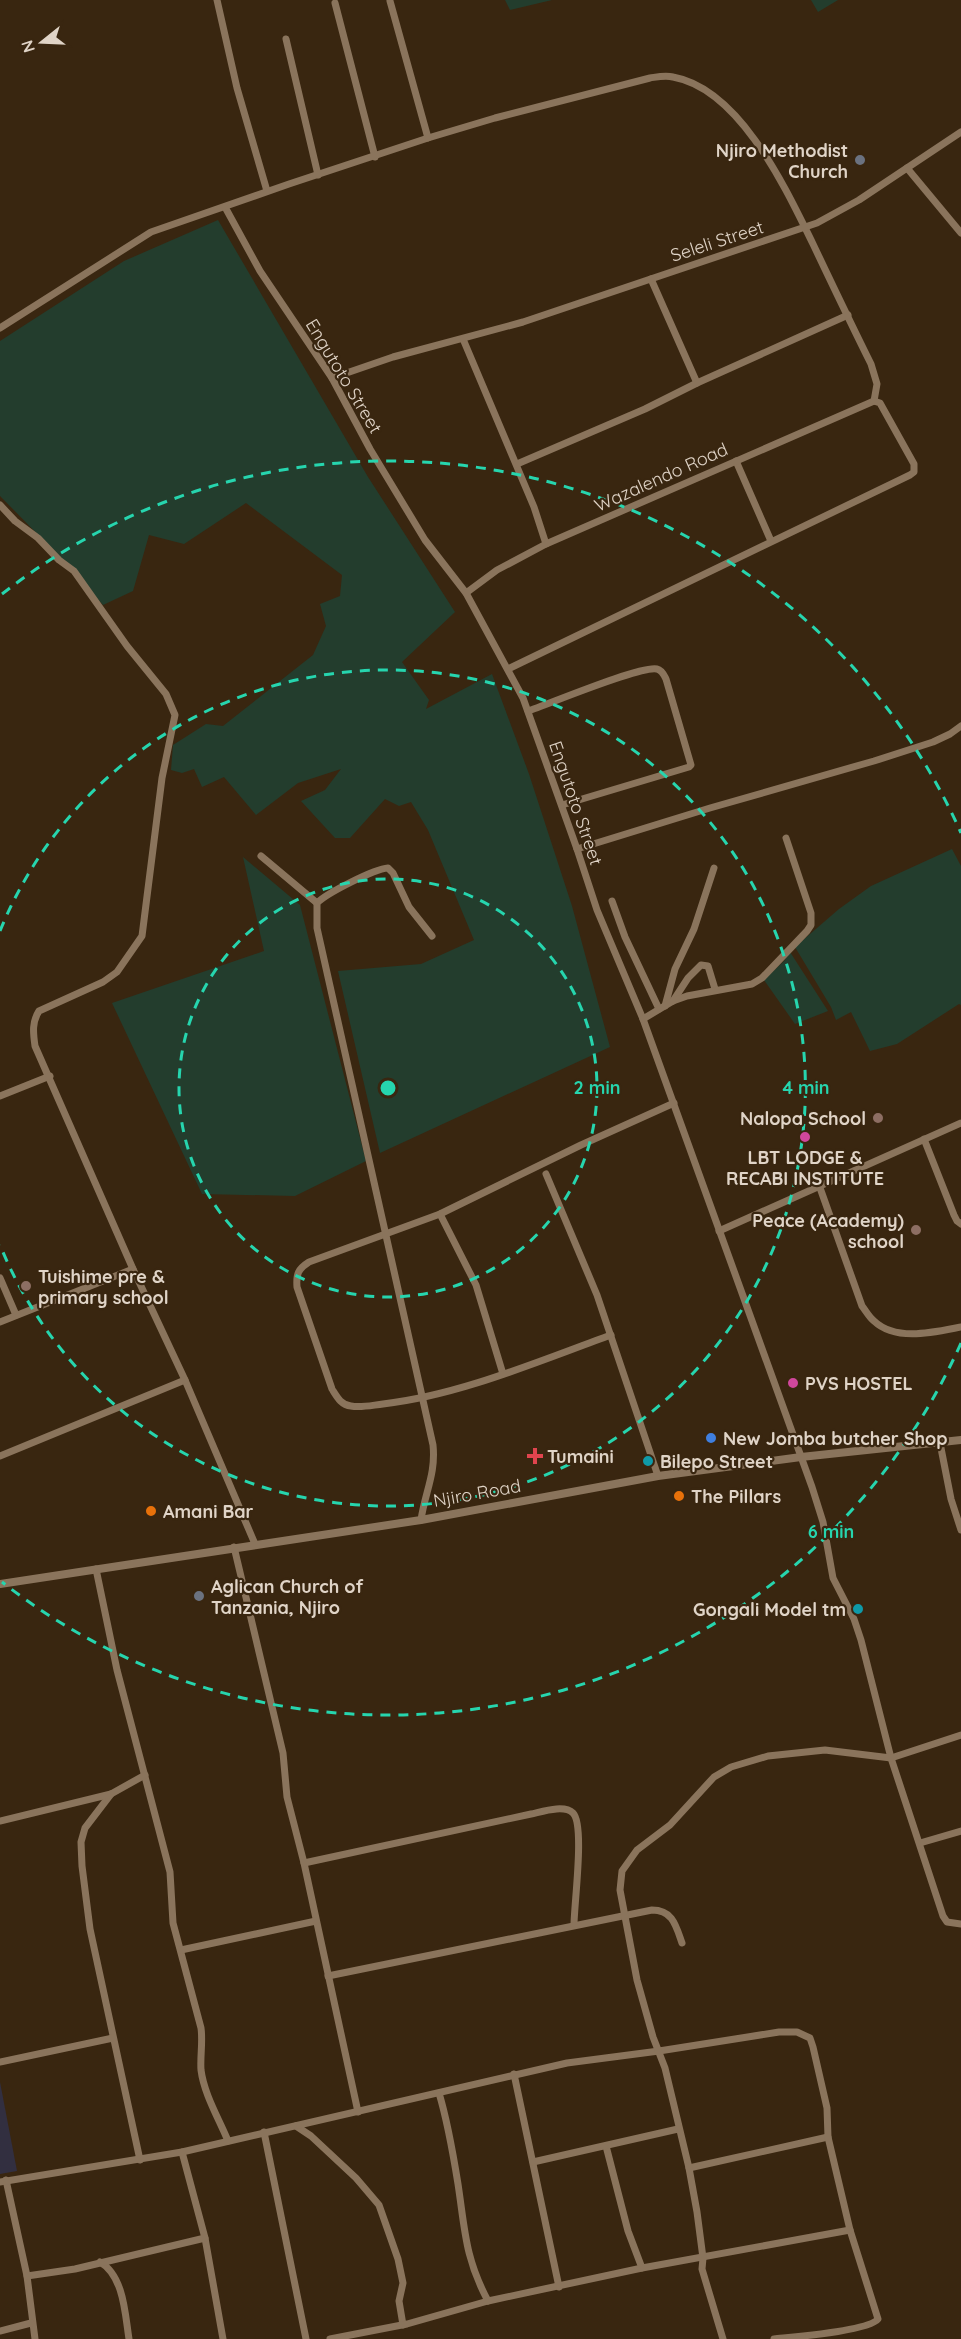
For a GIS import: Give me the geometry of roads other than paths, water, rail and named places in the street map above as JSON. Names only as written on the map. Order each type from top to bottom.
[{"type":"street","points":[[216,0],[239,99],[267,191]]},
{"type":"street","points":[[390,1],[428,138]]},
{"type":"street","points":[[334,3],[375,157]]},
{"type":"street","points":[[286,39],[318,175]]},
{"type":"street","points":[[0,328],[151,232],[267,191],[428,138],[650,78],[672,76],[690,82],[708,93],[740,120],[758,142],[773,166],[848,315],[875,375],[877,384],[874,401],[880,403],[906,448],[914,464],[914,472],[508,669]]},
{"type":"street","name":"Seleli Street","points":[[332,378],[393,357],[523,322],[805,228],[859,200],[961,132]]},
{"type":"street","points":[[907,168],[961,233]]},
{"type":"street","name":"Engutoto Street","points":[[225,207],[260,271],[332,378],[364,439],[425,540],[466,593],[508,669],[528,711],[597,910],[643,1019],[801,1457],[823,1522],[835,1583],[854,1619],[861,1640],[891,1758],[943,1916],[947,1922],[961,1924]]},
{"type":"street","points":[[651,279],[697,383]]},
{"type":"street","points":[[517,465],[645,409],[848,315]]},
{"type":"street","points":[[463,339],[517,465],[546,544]]},
{"type":"street","name":"Wazalendo Road","points":[[466,593],[497,570],[546,544],[874,401]]},
{"type":"street","points":[[736,460],[771,541]]},
{"type":"street","points":[[0,506],[74,571],[166,694],[175,715],[162,778],[142,936],[117,972],[103,982],[39,1011],[34,1019],[33,1033],[35,1046],[133,1269],[185,1380],[255,1544]]},
{"type":"street","points":[[528,711],[606,682],[648,670],[656,669],[666,679],[691,765],[562,805]]},
{"type":"street","points":[[577,849],[874,761],[933,742],[961,726]]},
{"type":"street","points":[[643,1019],[673,1001],[715,989],[744,986],[762,978],[812,925],[811,913],[786,838]]},
{"type":"street","points":[[261,856],[317,903],[317,928],[433,1445],[435,1463],[421,1520]]},
{"type":"street","points":[[317,903],[337,889],[388,868],[393,873],[410,907],[432,936]]},
{"type":"street","points":[[662,1007],[675,969],[698,921],[714,868]]},
{"type":"street","points":[[612,901],[629,947],[662,1007]]},
{"type":"street","points":[[673,1001],[688,978],[701,965],[708,966],[715,989]]},
{"type":"street","points":[[0,1096],[50,1076]]},
{"type":"street","points":[[611,1335],[503,1374],[422,1398],[354,1407],[342,1403],[332,1389],[297,1287],[297,1277],[300,1268],[309,1262],[440,1214],[581,1145],[674,1103]]},
{"type":"street","points":[[719,1231],[961,1123]]},
{"type":"street","points":[[924,1139],[954,1215],[961,1224]]},
{"type":"street","points":[[546,1174],[611,1335],[658,1476]]},
{"type":"street","points":[[819,1185],[862,1306],[874,1322],[890,1331],[914,1334],[961,1328]]},
{"type":"street","points":[[440,1214],[476,1285],[503,1374]]},
{"type":"street","points":[[0,1322],[133,1269]]},
{"type":"street","points":[[0,1278],[16,1315]]},
{"type":"street","points":[[0,1456],[185,1380]]},
{"type":"street","name":"Njiro Road","points":[[0,1584],[421,1520],[658,1476],[801,1457],[961,1440]]},
{"type":"street","points":[[940,1443],[951,1499],[961,1530]]},
{"type":"street","points":[[234,1547],[281,1743],[287,1797],[304,1863],[358,2112]]},
{"type":"street","points":[[96,1569],[117,1670],[170,1872],[173,1923],[201,2028],[203,2044],[201,2070],[228,2141]]},
{"type":"street","points":[[723,2339],[702,2269],[703,2258],[688,2169],[665,2068],[637,1980],[619,1884],[625,1865],[637,1850],[670,1825],[702,1789],[723,1771],[748,1761],[768,1756],[825,1750],[891,1758],[961,1735]]},
{"type":"street","points":[[0,1821],[111,1794],[145,1775]]},
{"type":"street","points":[[111,1794],[85,1828],[81,1842],[87,1910],[140,2160]]},
{"type":"street","points":[[304,1863],[531,1814],[568,1810],[573,1813],[578,1825],[579,1849],[574,1925]]},
{"type":"street","points":[[920,1843],[961,1831]]},
{"type":"street","points":[[328,1976],[652,1910],[667,1912],[675,1924],[682,1943]]},
{"type":"street","points":[[181,1950],[316,1921]]},
{"type":"street","points":[[35,2339],[27,2277],[3,2181],[182,2152],[567,2063],[659,2052],[779,2032],[797,2032],[810,2038],[813,2047],[827,2108],[828,2137],[850,2230],[878,2321],[871,2325],[828,2333],[774,2339]]},
{"type":"street","points":[[0,2062],[113,2038]]},
{"type":"street","points":[[514,2074],[559,2288]]},
{"type":"street","points":[[439,2092],[459,2188],[462,2224],[470,2258],[488,2301]]},
{"type":"street","points":[[296,2126],[311,2136],[356,2178],[379,2205],[398,2259],[403,2283],[399,2301],[403,2325]]},
{"type":"street","points":[[533,2162],[678,2129]]},
{"type":"street","points":[[264,2132],[306,2339]]},
{"type":"street","points":[[688,2169],[828,2137]]},
{"type":"street","points":[[606,2146],[628,2231],[642,2268]]},
{"type":"street","points":[[182,2152],[205,2238],[223,2339]]},
{"type":"street","points":[[330,2339],[403,2325],[488,2301],[559,2288],[642,2268],[850,2230]]},
{"type":"street","points":[[27,2277],[205,2238]]},
{"type":"street","points":[[99,2262],[114,2276],[121,2294],[129,2339]]},
{"type":"street","points":[[0,2331],[32,2323]]},
{"type":"place","name":"Njiro Methodist Church","points":[[860,160]]},
{"type":"place","name":"Nalopa School","points":[[878,1118]]},
{"type":"place","name":"LBT LODGE & RECABI INSTITUTE","points":[[805,1137]]},
{"type":"place","name":"Peace (Academy) school","points":[[916,1230]]},
{"type":"place","name":"Tuishime pre & primary school","points":[[26,1286]]},
{"type":"place","name":"PVS HOSTEL","points":[[793,1383]]},
{"type":"place","name":"New Jomba butcher Shop","points":[[711,1438]]},
{"type":"place","name":"Tumaini","points":[[535,1456]]},
{"type":"place","name":"Bilepo Street","points":[[648,1461]]},
{"type":"place","name":"The Pillars","points":[[679,1496]]},
{"type":"place","name":"Amani Bar","points":[[151,1511]]},
{"type":"place","name":"Aglican Church of Tanzania, Njiro","points":[[199,1596]]},
{"type":"place","name":"Gongali Model tm","points":[[858,1609]]}]
